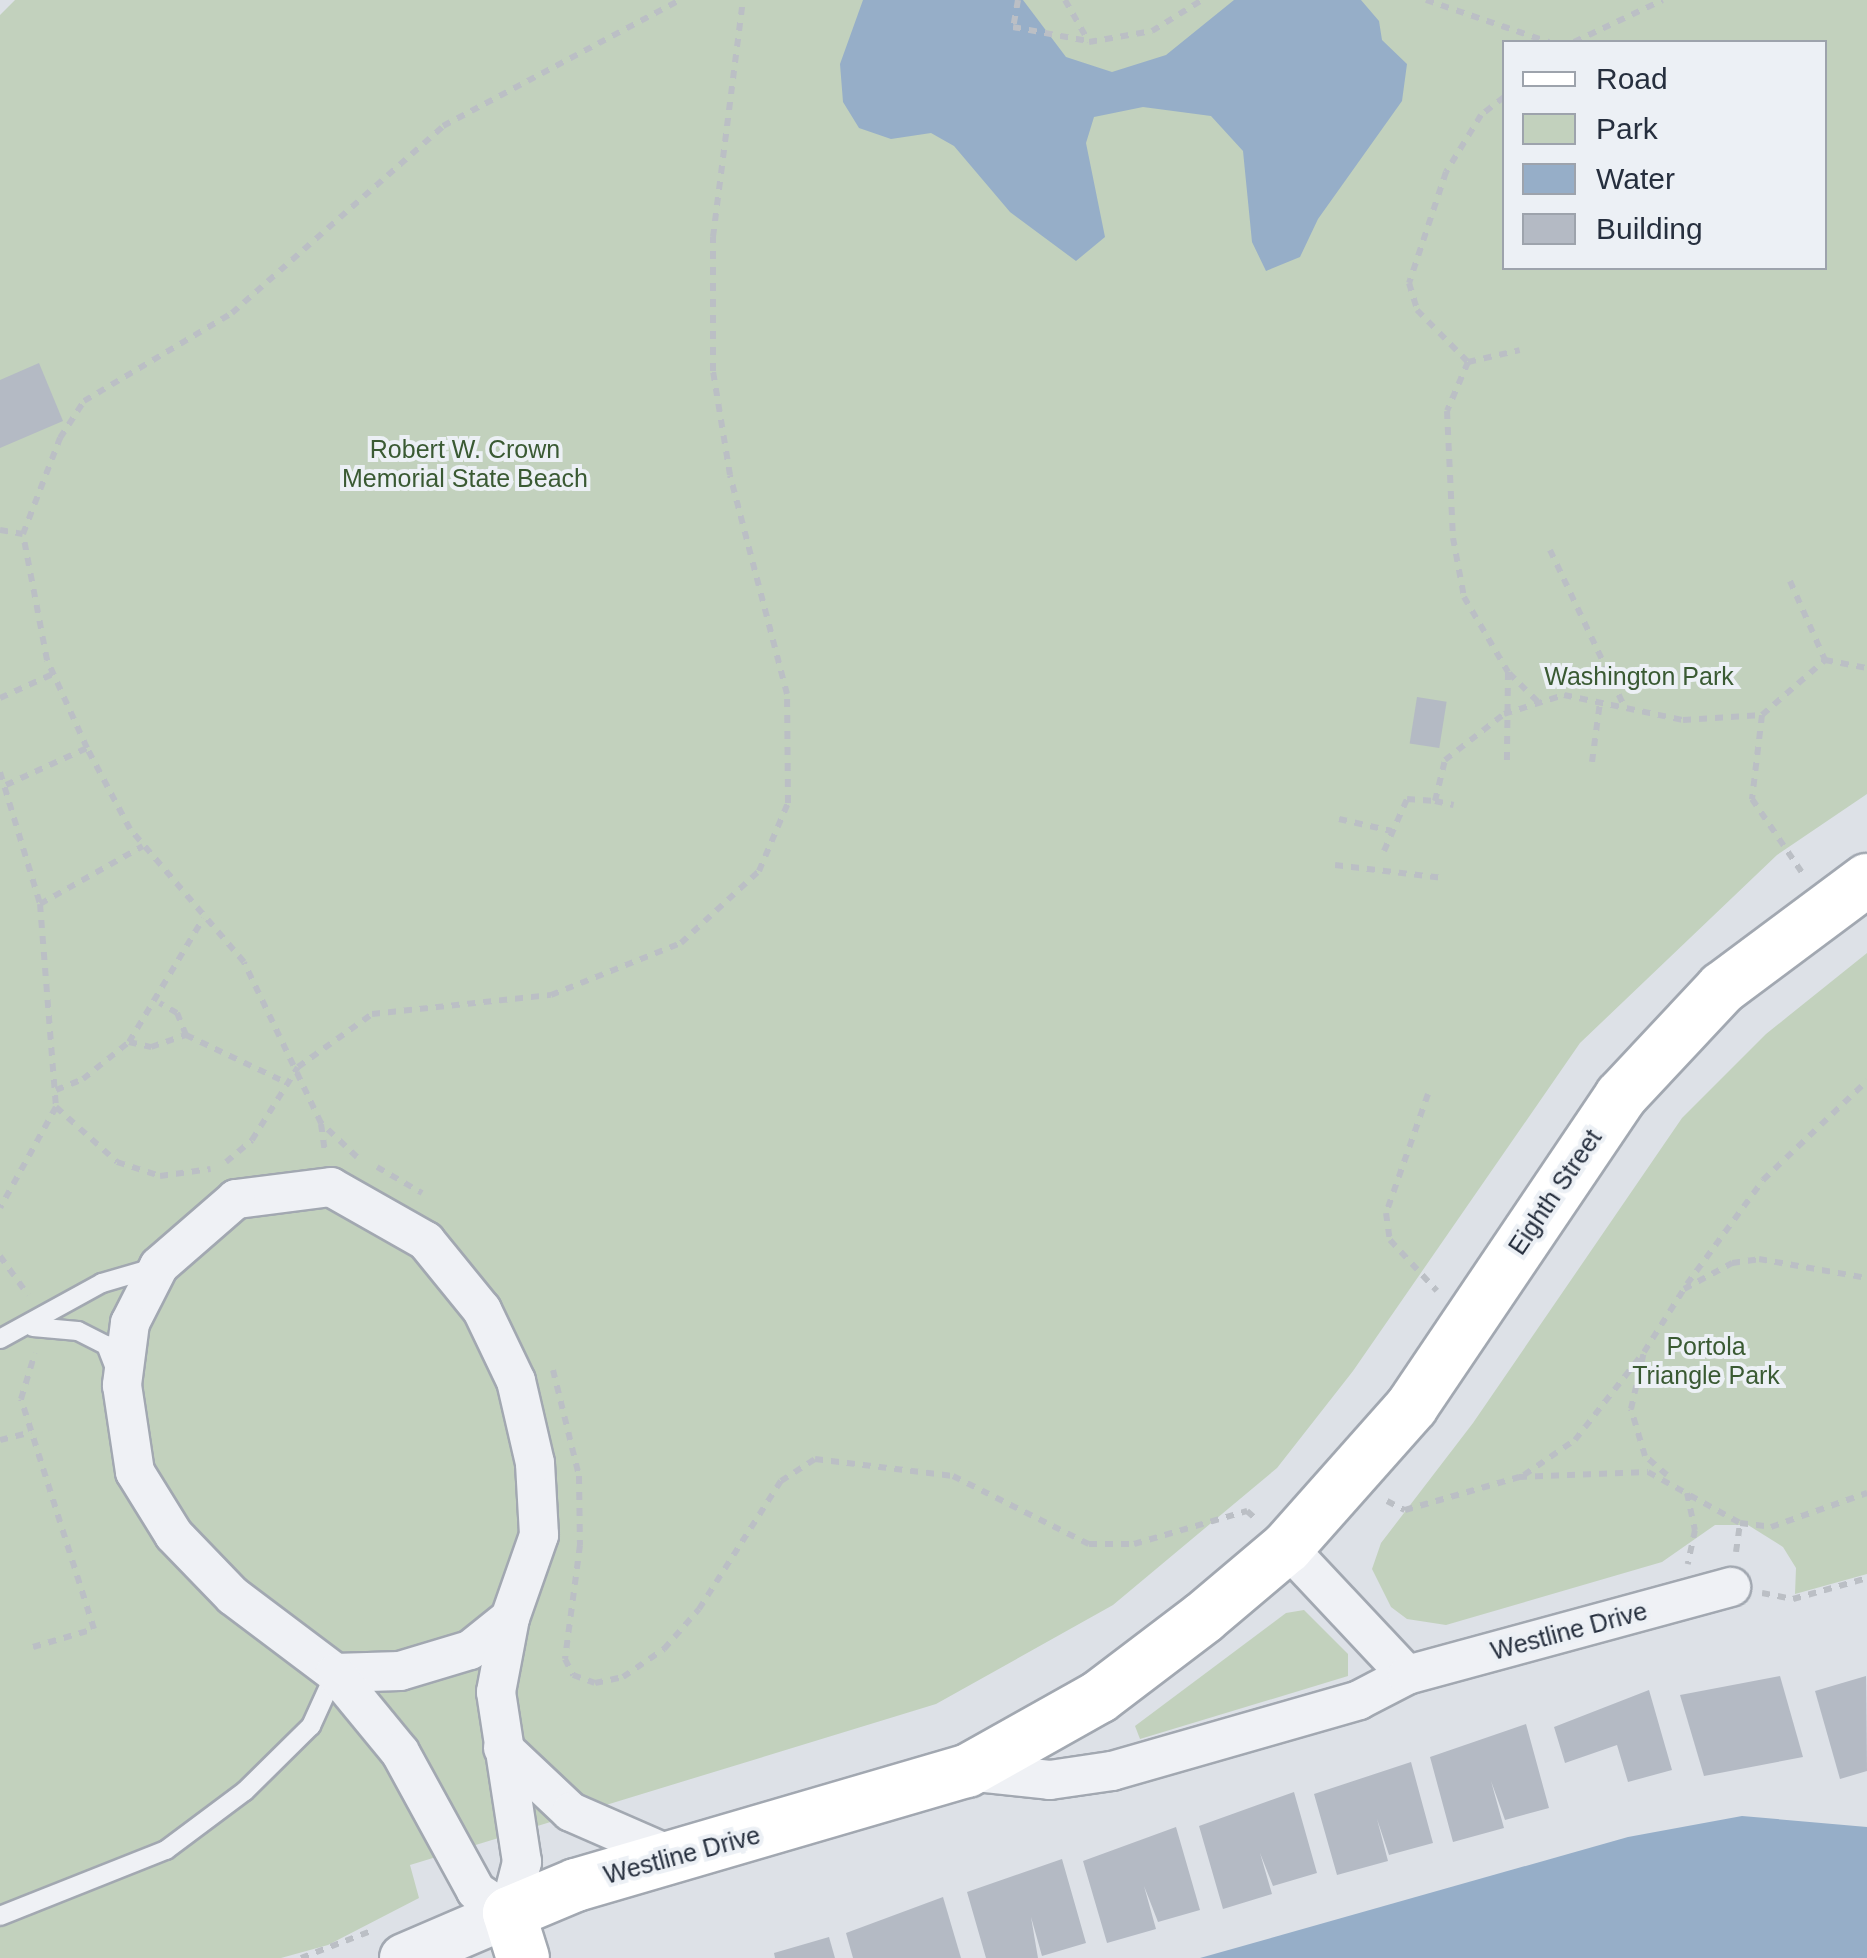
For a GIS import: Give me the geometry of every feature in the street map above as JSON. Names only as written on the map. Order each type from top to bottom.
[{"type":"main road","name":"Eighth Street","points":[[1287,1546],[1351,1480],[1470,1317],[1621,1096],[1722,988],[1822,906],[1867,880]]},
{"type":"main road","name":"Westline Drive","points":[[516,1936],[674,1857],[967,1772],[1099,1696],[1287,1546]]},
{"type":"street","points":[[304,1186],[331,1187],[367,1203],[426,1242],[482,1310],[516,1381],[535,1462],[539,1536],[510,1618],[496,1692],[522,1862],[516,1936],[476,1891],[400,1752],[335,1673],[233,1596],[174,1535],[136,1472],[122,1385],[130,1323],[159,1266],[236,1199],[304,1186]]},
{"type":"street","points":[[1287,1546],[1408,1675]]},
{"type":"street","name":"Westline Drive","points":[[967,1772],[1050,1780],[1112,1771],[1358,1700],[1408,1675],[1731,1587]]},
{"type":"street","points":[[335,1673],[400,1672],[470,1650],[510,1618]]},
{"type":"street","points":[[503,1748],[571,1812],[674,1857]]},
{"type":"street","name":"Westline Drive","points":[[404,1958],[516,1936]]},
{"type":"lane","points":[[0,1339],[33,1327],[76,1296],[159,1266]]},
{"type":"lane","points":[[33,1327],[78,1331],[106,1345],[122,1385]]},
{"type":"lane","points":[[0,1916],[166,1850],[245,1791],[311,1726],[335,1673]]},
{"type":"path","points":[[427,1197],[362,1160],[321,1123],[298,1067],[244,962],[143,846],[86,748],[53,674],[28,588],[24,534],[60,438],[84,401],[232,313],[442,126],[680,0]]},
{"type":"path","points":[[56,1108],[117,1162],[160,1176],[218,1168],[252,1140],[298,1067],[372,1014],[552,995],[681,944],[759,871],[788,803],[787,694],[730,476],[713,370],[713,237],[743,0]]},
{"type":"path","points":[[1018,0],[1013,28],[1089,42],[1152,31],[1202,0]]},
{"type":"path","points":[[1064,0],[1089,42]]},
{"type":"path","points":[[1426,0],[1543,40]]},
{"type":"path","points":[[1578,40],[1663,0]]},
{"type":"path","points":[[1468,362],[1417,310],[1410,283],[1446,172],[1481,116],[1502,98]]},
{"type":"path","points":[[1468,362],[1520,350]]},
{"type":"path","points":[[1468,362],[1447,411],[1452,538],[1464,597],[1508,672],[1540,704]]},
{"type":"path","points":[[0,530],[24,534]]},
{"type":"path","points":[[1550,550],[1624,707]]},
{"type":"path","points":[[1790,581],[1826,660]]},
{"type":"path","points":[[1826,660],[1867,668]]},
{"type":"path","points":[[1435,801],[1445,760],[1504,714],[1564,695],[1683,720],[1762,715],[1826,660]]},
{"type":"path","points":[[1507,760],[1504,714],[1508,672]]},
{"type":"path","points":[[0,698],[53,674]]},
{"type":"path","points":[[1592,762],[1600,702]]},
{"type":"path","points":[[1762,715],[1752,799],[1822,906]]},
{"type":"path","points":[[6,785],[86,748]]},
{"type":"path","points":[[0,772],[40,904],[56,1108],[0,1208]]},
{"type":"path","points":[[1384,851],[1407,799],[1454,806]]},
{"type":"path","points":[[1339,819],[1392,831]]},
{"type":"path","points":[[40,904],[143,846]]},
{"type":"path","points":[[1334,865],[1443,878]]},
{"type":"path","points":[[55,1090],[84,1080],[130,1042],[160,1003],[203,918]]},
{"type":"path","points":[[160,1003],[177,1013],[186,1036],[289,1084]]},
{"type":"path","points":[[130,1042],[169,1046],[186,1036]]},
{"type":"path","points":[[1519,1478],[1575,1440],[1644,1352],[1763,1180],[1867,1081]]},
{"type":"path","points":[[1428,1094],[1388,1195],[1390,1240],[1420,1278],[1470,1317]]},
{"type":"path","points":[[0,1256],[32,1305]]},
{"type":"path","points":[[1684,1289],[1732,1263],[1758,1258],[1867,1278]]},
{"type":"path","points":[[33,1648],[94,1629],[22,1399],[35,1351]]},
{"type":"path","points":[[1644,1352],[1634,1434],[1686,1492],[1740,1524],[1771,1527],[1867,1493]]},
{"type":"path","points":[[551,1365],[579,1476],[580,1546],[564,1659],[573,1676],[595,1683],[622,1677],[664,1649],[781,1480],[815,1459],[952,1476],[1090,1544],[1134,1544],[1247,1511],[1287,1546]]},
{"type":"path","points":[[0,1440],[32,1432]]},
{"type":"path","points":[[1351,1480],[1405,1510],[1519,1478],[1611,1470],[1671,1479]]},
{"type":"path","points":[[1678,1602],[1696,1530],[1686,1492]]},
{"type":"path","points":[[1731,1587],[1793,1599],[1867,1578]]},
{"type":"green space","name":"Robert W. Crown Memorial State Beach","points":[[15,0],[1867,0],[1867,794],[1777,855],[1580,1043],[1353,1371],[1277,1468],[1113,1605],[936,1704],[410,1865],[419,1898],[328,1945],[281,1958],[0,1958],[0,15]]},
{"type":"green space","name":"Portola Triangle Park","points":[[1867,953],[1867,1574],[1795,1594],[1796,1568],[1783,1547],[1748,1525],[1715,1525],[1662,1562],[1446,1625],[1407,1619],[1391,1607],[1372,1569],[1381,1543],[1473,1423],[1682,1118],[1766,1034]]},
{"type":"green space","points":[[1304,1610],[1348,1654],[1348,1676],[1140,1739],[1135,1726],[1286,1613]]},
{"type":"water","points":[[863,0],[1023,0],[1066,57],[1112,72],[1166,55],[1234,0],[1361,0],[1379,21],[1382,40],[1407,64],[1402,101],[1318,219],[1300,257],[1266,271],[1252,242],[1243,151],[1211,116],[1143,107],[1094,117],[1086,143],[1105,237],[1076,261],[1010,212],[954,146],[931,133],[891,139],[859,128],[843,102],[840,64]]},
{"type":"water","points":[[1742,1816],[1867,1827],[1867,1958],[1200,1958],[1628,1837]]},
{"type":"building","points":[[39,363],[63,421],[0,448],[0,380]]},
{"type":"building","points":[[1417,697],[1447,702],[1439,748],[1410,743]]},
{"type":"building","points":[[1780,1676],[1803,1757],[1704,1776],[1680,1695]]},
{"type":"building","points":[[1866,1676],[1867,1771],[1840,1779],[1815,1691]]},
{"type":"building","points":[[1649,1690],[1672,1770],[1628,1782],[1617,1745],[1565,1763],[1554,1727]]},
{"type":"building","points":[[1526,1724],[1549,1808],[1505,1820],[1491,1781],[1504,1828],[1453,1842],[1430,1757]]},
{"type":"building","points":[[1411,1762],[1433,1843],[1389,1855],[1377,1819],[1388,1861],[1337,1875],[1314,1794]]},
{"type":"building","points":[[1294,1792],[1317,1873],[1273,1886],[1260,1853],[1272,1894],[1223,1909],[1199,1826]]},
{"type":"building","points":[[1176,1827],[1200,1910],[1158,1922],[1144,1886],[1156,1929],[1107,1943],[1083,1861]]},
{"type":"building","points":[[1062,1859],[1086,1943],[1042,1956],[1031,1917],[1038,1958],[986,1958],[967,1892]]},
{"type":"building","points":[[943,1897],[961,1958],[853,1958],[846,1933]]},
{"type":"building","points":[[829,1937],[835,1958],[775,1958],[774,1953]]},
{"type":"park label","name":"Washington Park","points":[[1639,676]]}]
